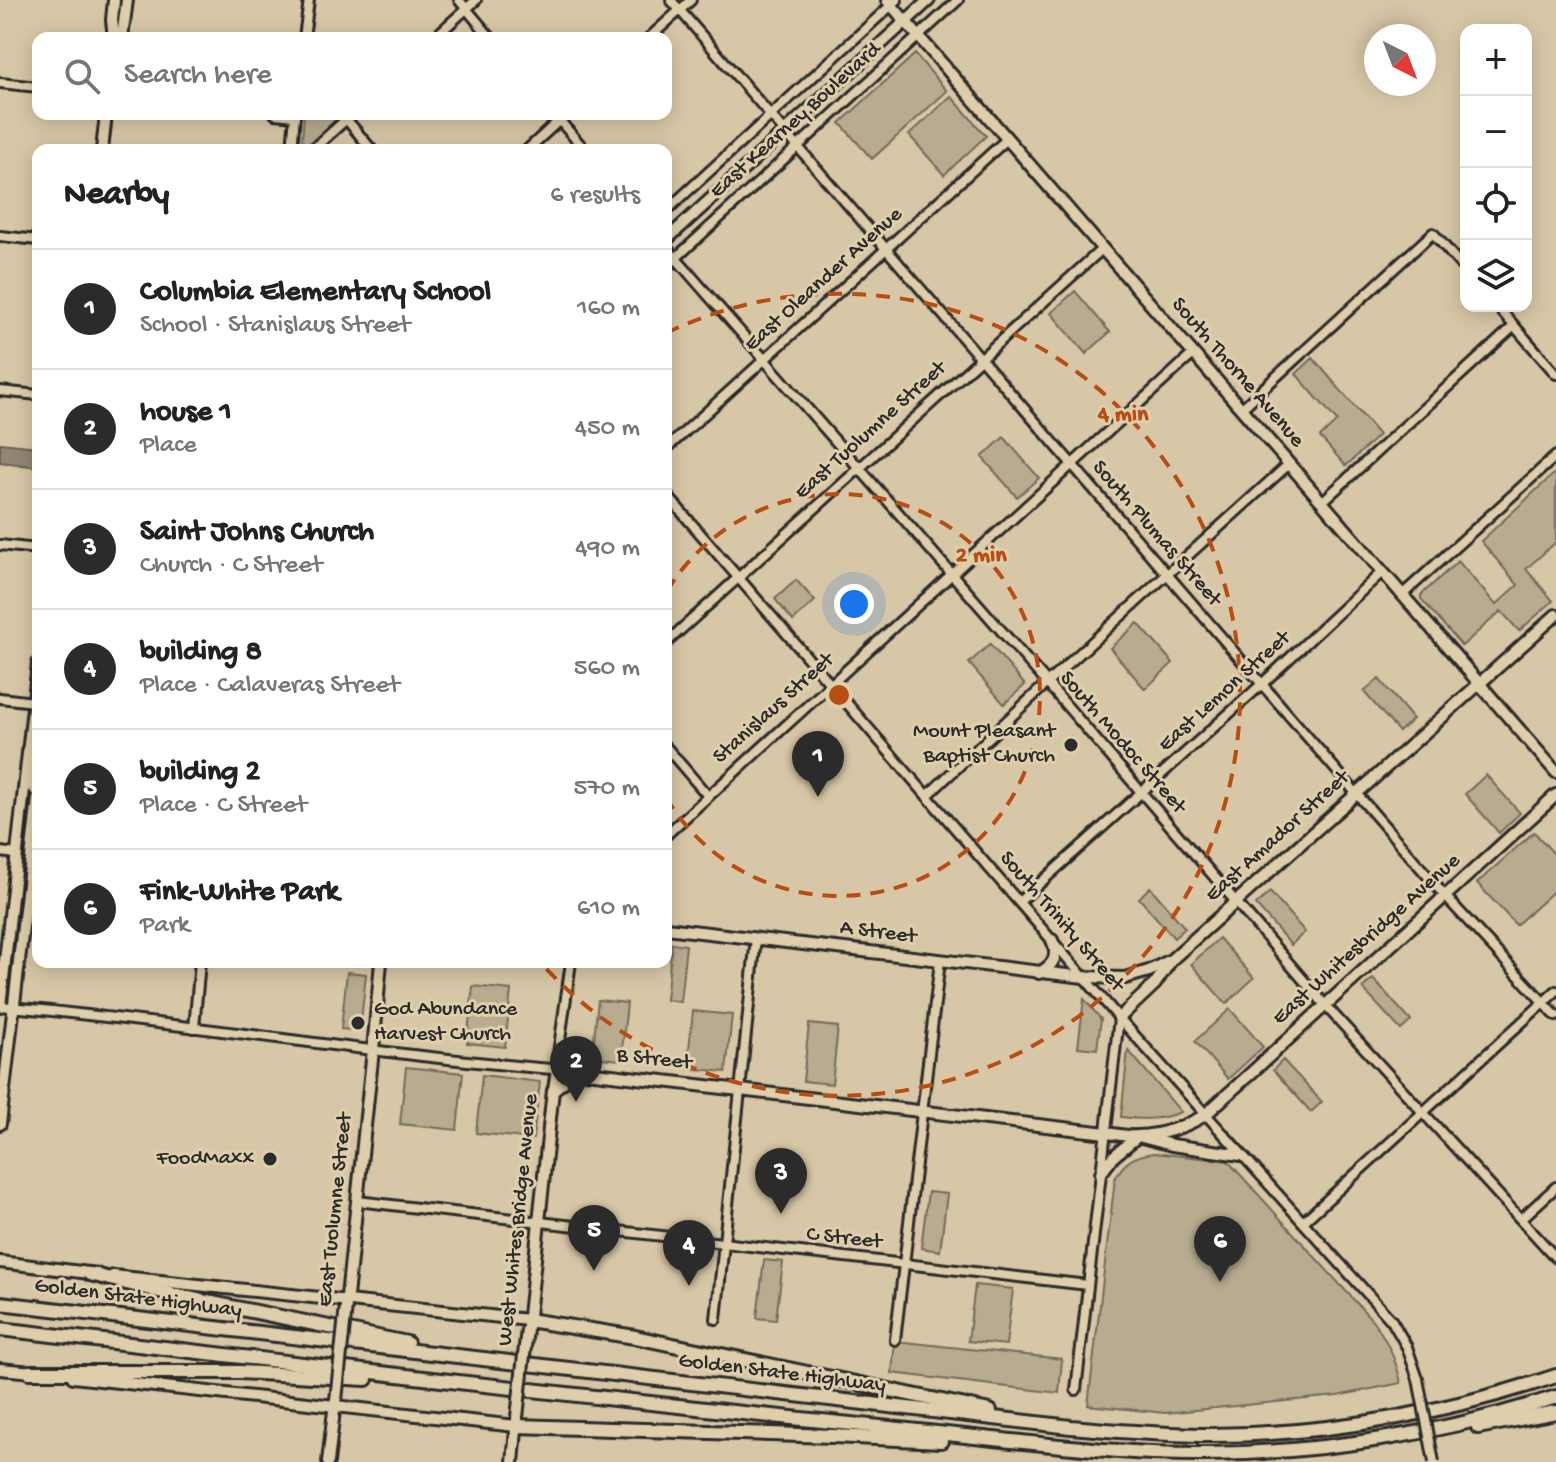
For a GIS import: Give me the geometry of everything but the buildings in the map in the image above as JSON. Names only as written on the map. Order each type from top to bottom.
[{"type":"highway","points":[[90,1274],[183,1297],[489,1359]]},
{"type":"highway","name":"Golden State Highway","points":[[0,1303],[1071,1427],[1201,1435],[1352,1425],[1483,1398],[1556,1376]]},
{"type":"highway","points":[[528,1324],[649,1340],[1071,1427]]},
{"type":"highway","name":"Golden State Highway","points":[[0,1329],[493,1387],[1150,1453],[1283,1451],[1372,1441],[1492,1416],[1556,1397]]},
{"type":"highway","points":[[29,1372],[240,1372],[493,1387]]},
{"type":"highway","points":[[1372,1441],[1501,1424],[1556,1412]]},
{"type":"highway","points":[[517,1421],[1066,1446]]},
{"type":"main road","points":[[113,32],[114,0]]},
{"type":"main road","points":[[123,32],[127,0]]},
{"type":"main road","name":"East Kearney Boulevard","points":[[672,235],[929,0]]},
{"type":"main road","name":"South Thorne Avenue","points":[[892,2],[905,21],[1556,772]]},
{"type":"main road","points":[[103,144],[105,120]]},
{"type":"main road","name":"East Amador Street","points":[[1084,977],[1125,978],[1171,960],[1556,615]]},
{"type":"main road","points":[[0,1006],[32,722]]},
{"type":"main road","points":[[30,741],[32,784]]},
{"type":"main road","name":"East Whitesbridge Avenue","points":[[1205,1115],[1556,795]]},
{"type":"main road","points":[[0,1124],[32,872]]},
{"type":"main road","name":"A Street","points":[[672,929],[1084,977]]},
{"type":"main road","points":[[1039,973],[1054,961],[1056,949],[1052,940]]},
{"type":"main road","points":[[1119,1018],[1155,984],[1171,960]]},
{"type":"main road","name":"East Tuolumne Street","points":[[328,1462],[380,968]]},
{"type":"main road","points":[[553,1090],[578,1071]]},
{"type":"main road","name":"B Street","points":[[578,1071],[1138,1136],[1181,1127],[1205,1115]]},
{"type":"main road","name":"West Whites Bridge Avenue","points":[[517,1421],[553,1090]]},
{"type":"main road","points":[[1101,1173],[1114,1156],[1138,1136],[1172,1145],[1241,1155]]},
{"type":"main road","points":[[0,1262],[528,1324]]},
{"type":"main road","points":[[0,1369],[517,1421],[513,1462]]},
{"type":"street","points":[[305,32],[309,0]]},
{"type":"street","points":[[459,0],[486,32]]},
{"type":"street","points":[[441,32],[476,0]]},
{"type":"street","name":"South Plumas Street","points":[[671,0],[1445,896],[1556,1016]]},
{"type":"street","points":[[656,32],[691,0]]},
{"type":"street","name":"East Kearney Boulevard","points":[[672,262],[958,0]]},
{"type":"street","name":"East Kearney Boulevard","points":[[672,206],[892,2]]},
{"type":"street","points":[[0,83],[32,86]]},
{"type":"street","points":[[293,144],[295,120]]},
{"type":"street","points":[[318,144],[343,120]]},
{"type":"street","points":[[350,120],[368,144]]},
{"type":"street","points":[[533,144],[556,120]]},
{"type":"street","points":[[563,120],[581,144]]},
{"type":"street","name":"East Oleander Avenue","points":[[672,443],[1007,139]]},
{"type":"street","points":[[1241,409],[1433,233],[1460,264]]},
{"type":"street","points":[[0,236],[32,239]]},
{"type":"street","name":"East Tuolumne Street","points":[[672,638],[1102,249]]},
{"type":"street","name":"South Modoc Street","points":[[672,254],[1325,1005],[1556,1258]]},
{"type":"street","points":[[1502,312],[1556,374]]},
{"type":"street","points":[[1322,502],[1514,326]]},
{"type":"street","name":"Stanislaus Street","points":[[672,829],[1193,354]]},
{"type":"street","points":[[0,391],[32,394]]},
{"type":"street","points":[[1402,595],[1556,456]]},
{"type":"street","points":[[927,796],[1289,464]]},
{"type":"street","name":"South Trinity Street","points":[[672,501],[1119,1018],[1392,1321],[1407,1347],[1418,1379],[1434,1462]]},
{"type":"street","points":[[0,545],[32,548]]},
{"type":"street","name":"East Lemon Street","points":[[1019,902],[1382,572]]},
{"type":"street","points":[[0,698],[32,702]]},
{"type":"street","points":[[672,754],[708,796]]},
{"type":"street","points":[[0,852],[17,854]]},
{"type":"street","points":[[716,1319],[756,938]]},
{"type":"street","points":[[895,1340],[940,961]]},
{"type":"street","points":[[194,1028],[199,968]]},
{"type":"street","points":[[556,1070],[570,968]]},
{"type":"street","points":[[1303,1222],[1556,991]]},
{"type":"street","name":"B Street","points":[[0,1006],[578,1071]]},
{"type":"street","points":[[1076,1390],[1119,1018]]},
{"type":"street","name":"West Whites Bridge Avenue","points":[[553,1090],[556,1070]]},
{"type":"street","points":[[1521,1219],[1556,1187]]},
{"type":"street","name":"C Street","points":[[357,1201],[1088,1285]]},
{"type":"shaded area","points":[[915,54],[947,91],[872,159],[840,123]]},
{"type":"shaded area","points":[[951,96],[986,136],[944,175],[909,135]]},
{"type":"shaded area","points":[[304,120],[334,120],[310,143],[305,144],[302,140]]},
{"type":"shaded area","points":[[1075,291],[1110,332],[1086,354],[1051,313]]},
{"type":"shaded area","points":[[1313,358],[1379,435],[1346,466],[1320,437],[1337,421],[1296,374]]},
{"type":"shaded area","points":[[1004,437],[1039,478],[1017,497],[982,457]]},
{"type":"shaded area","points":[[0,443],[32,446],[32,466],[0,462]]},
{"type":"shaded area","points":[[1556,472],[1556,542],[1526,569],[1553,601],[1519,631],[1501,611],[1462,646],[1421,599],[1421,595],[1458,561],[1496,605],[1518,585],[1481,541]]},
{"type":"shaded area","points":[[796,580],[815,601],[793,621],[775,599]]},
{"type":"shaded area","points":[[1138,623],[1173,663],[1145,689],[1110,648]]},
{"type":"shaded area","points":[[990,644],[1025,685],[1004,704],[969,663]]},
{"type":"shaded area","points":[[1379,679],[1413,719],[1399,732],[1364,692]]},
{"type":"shaded area","points":[[1486,775],[1520,813],[1499,833],[1465,794]]},
{"type":"shaded area","points":[[1534,832],[1556,856],[1556,889],[1516,925],[1477,883]]},
{"type":"shaded area","points":[[1150,887],[1185,928],[1174,938],[1139,898]]},
{"type":"shaded area","points":[[1270,892],[1305,932],[1291,945],[1256,905]]},
{"type":"shaded area","points":[[1219,938],[1254,978],[1226,1004],[1191,964]]},
{"type":"shaded area","points":[[672,943],[686,945],[680,1002],[666,1000],[669,968],[672,968]]},
{"type":"shaded area","points":[[347,972],[366,974],[360,1031],[341,1029]]},
{"type":"shaded area","points":[[1373,979],[1411,1021],[1401,1030],[1362,988]]},
{"type":"shaded area","points":[[473,986],[511,990],[505,1047],[467,1043]]},
{"type":"shaded area","points":[[1084,999],[1101,1019],[1097,1049],[1078,1047]]},
{"type":"shaded area","points":[[598,1000],[627,1003],[621,1060],[592,1057]]},
{"type":"shaded area","points":[[1230,1009],[1263,1047],[1228,1079],[1195,1041]]},
{"type":"shaded area","points":[[693,1011],[732,1015],[726,1072],[687,1068]]},
{"type":"shaded area","points":[[809,1024],[838,1027],[832,1084],[803,1081]]},
{"type":"shaded area","points":[[1128,1050],[1181,1112],[1152,1119],[1121,1117]]},
{"type":"shaded area","points":[[1283,1060],[1322,1102],[1311,1112],[1273,1070]]},
{"type":"shaded area","points":[[406,1067],[463,1073],[457,1130],[400,1124]]},
{"type":"shaded area","points":[[482,1075],[540,1082],[533,1139],[476,1133]]},
{"type":"shaded area","points":[[1154,1153],[1228,1161],[1373,1321],[1390,1350],[1401,1383],[1337,1396],[1165,1413],[1088,1405],[1115,1179],[1130,1160]]},
{"type":"shaded area","points":[[928,1192],[947,1194],[940,1251],[921,1248]]},
{"type":"shaded area","points":[[764,1260],[783,1262],[776,1320],[757,1318]]},
{"type":"shaded area","points":[[975,1285],[1013,1289],[1006,1345],[968,1341]]},
{"type":"shaded area","points":[[895,1341],[1062,1359],[1059,1393],[892,1373]]},
{"type":"place","name":"Mount Pleasant Baptist Church","points":[[1071,745]]},
{"type":"place","name":"Columbia Elementary School","points":[[818,797]]},
{"type":"place","name":"God Abundance Harvest Church","points":[[358,1023]]},
{"type":"place","name":"house 1","points":[[576,1102]]},
{"type":"place","name":"FoodMaxx","points":[[270,1159]]},
{"type":"place","name":"Saint Johns Church","points":[[781,1214]]},
{"type":"place","name":"building 2","points":[[594,1271]]},
{"type":"place","name":"Fink-White Park","points":[[1220,1282]]},
{"type":"place","name":"building 8","points":[[689,1286]]}]
